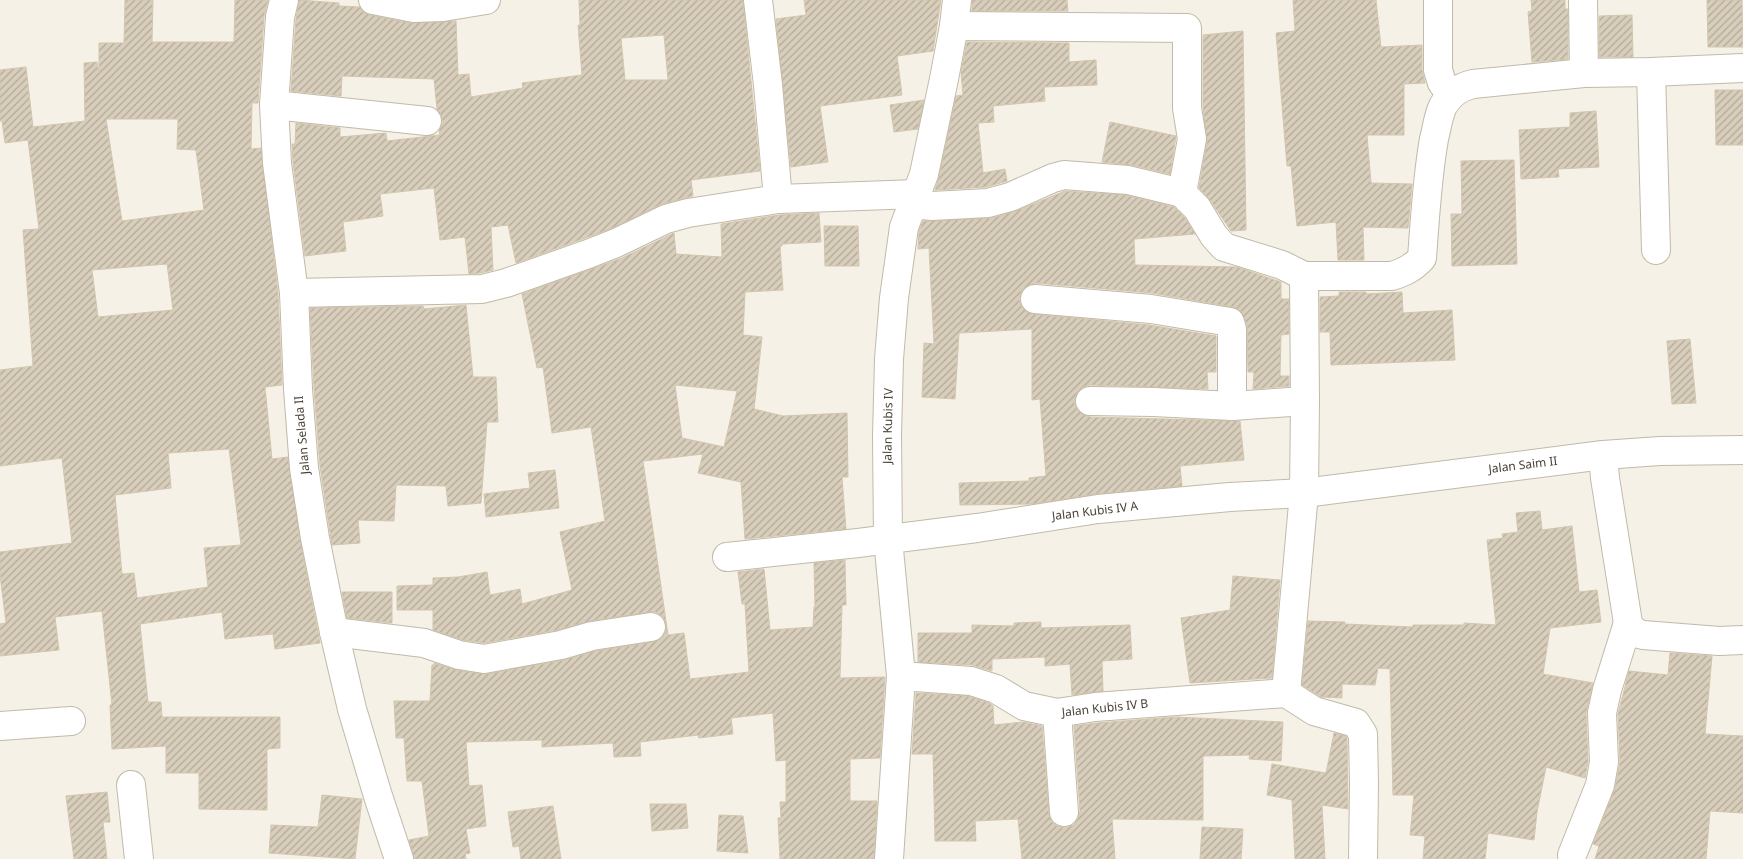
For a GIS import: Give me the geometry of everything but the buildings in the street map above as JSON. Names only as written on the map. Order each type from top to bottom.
[{"type":"street","name":"Jalan Selada II","points":[[284,0],[280,17],[274,105],[277,163],[294,293],[304,468],[315,538],[352,709],[399,859]]},
{"type":"street","points":[[373,0],[414,8],[443,8],[486,0]]},
{"type":"street","points":[[758,0],[778,199]]},
{"type":"street","points":[[1438,0],[1438,70],[1442,83],[1451,94]]},
{"type":"street","points":[[1583,0],[1584,73]]},
{"type":"street","points":[[956,13],[1187,28],[1187,108],[1192,139],[1182,194]]},
{"type":"street","name":"Jalan Kubis IV","points":[[889,859],[900,676],[888,539],[888,359],[904,227],[926,165],[956,13]]},
{"type":"street","points":[[294,293],[482,289],[506,283],[588,254],[666,219],[688,213],[778,199],[915,199],[932,206],[988,202],[1010,197],[1064,175],[1128,180],[1182,194],[1197,208],[1214,236],[1224,247],[1282,265],[1304,276],[1392,276],[1405,272],[1415,266],[1422,258],[1426,196],[1438,119],[1443,106],[1451,94],[1461,87],[1473,84],[1584,73],[1743,68]]},
{"type":"street","points":[[1651,72],[1656,250]]},
{"type":"street","points":[[274,105],[427,121]]},
{"type":"street","points":[[1304,276],[1304,493],[1286,693],[1314,711],[1356,723],[1363,734],[1363,859]]},
{"type":"street","points":[[1035,299],[1151,309],[1230,322],[1232,329],[1232,406]]},
{"type":"street","points":[[1090,401],[1232,406],[1305,401]]},
{"type":"street","points":[[1743,450],[1743,470]]},
{"type":"street","name":"Jalan Saim II","points":[[1304,493],[1603,454],[1743,450]]},
{"type":"street","points":[[1572,855],[1600,785],[1604,762],[1602,714],[1607,690],[1628,623],[1605,478],[1603,454]]},
{"type":"street","name":"Jalan Kubis IV A","points":[[727,557],[977,528],[1098,509],[1230,497],[1304,493]]},
{"type":"street","points":[[1628,623],[1637,634],[1643,635],[1719,641],[1743,640]]},
{"type":"street","points":[[334,632],[424,643],[459,655],[484,659],[561,645],[592,636],[651,627]]},
{"type":"street","name":"Jalan Kubis IV B","points":[[900,676],[971,680],[996,688],[1024,706],[1057,713],[1096,707],[1286,693]]},
{"type":"street","points":[[1057,713],[1064,812]]},
{"type":"street","points":[[0,726],[71,720]]},
{"type":"street","points":[[131,785],[139,859]]}]
